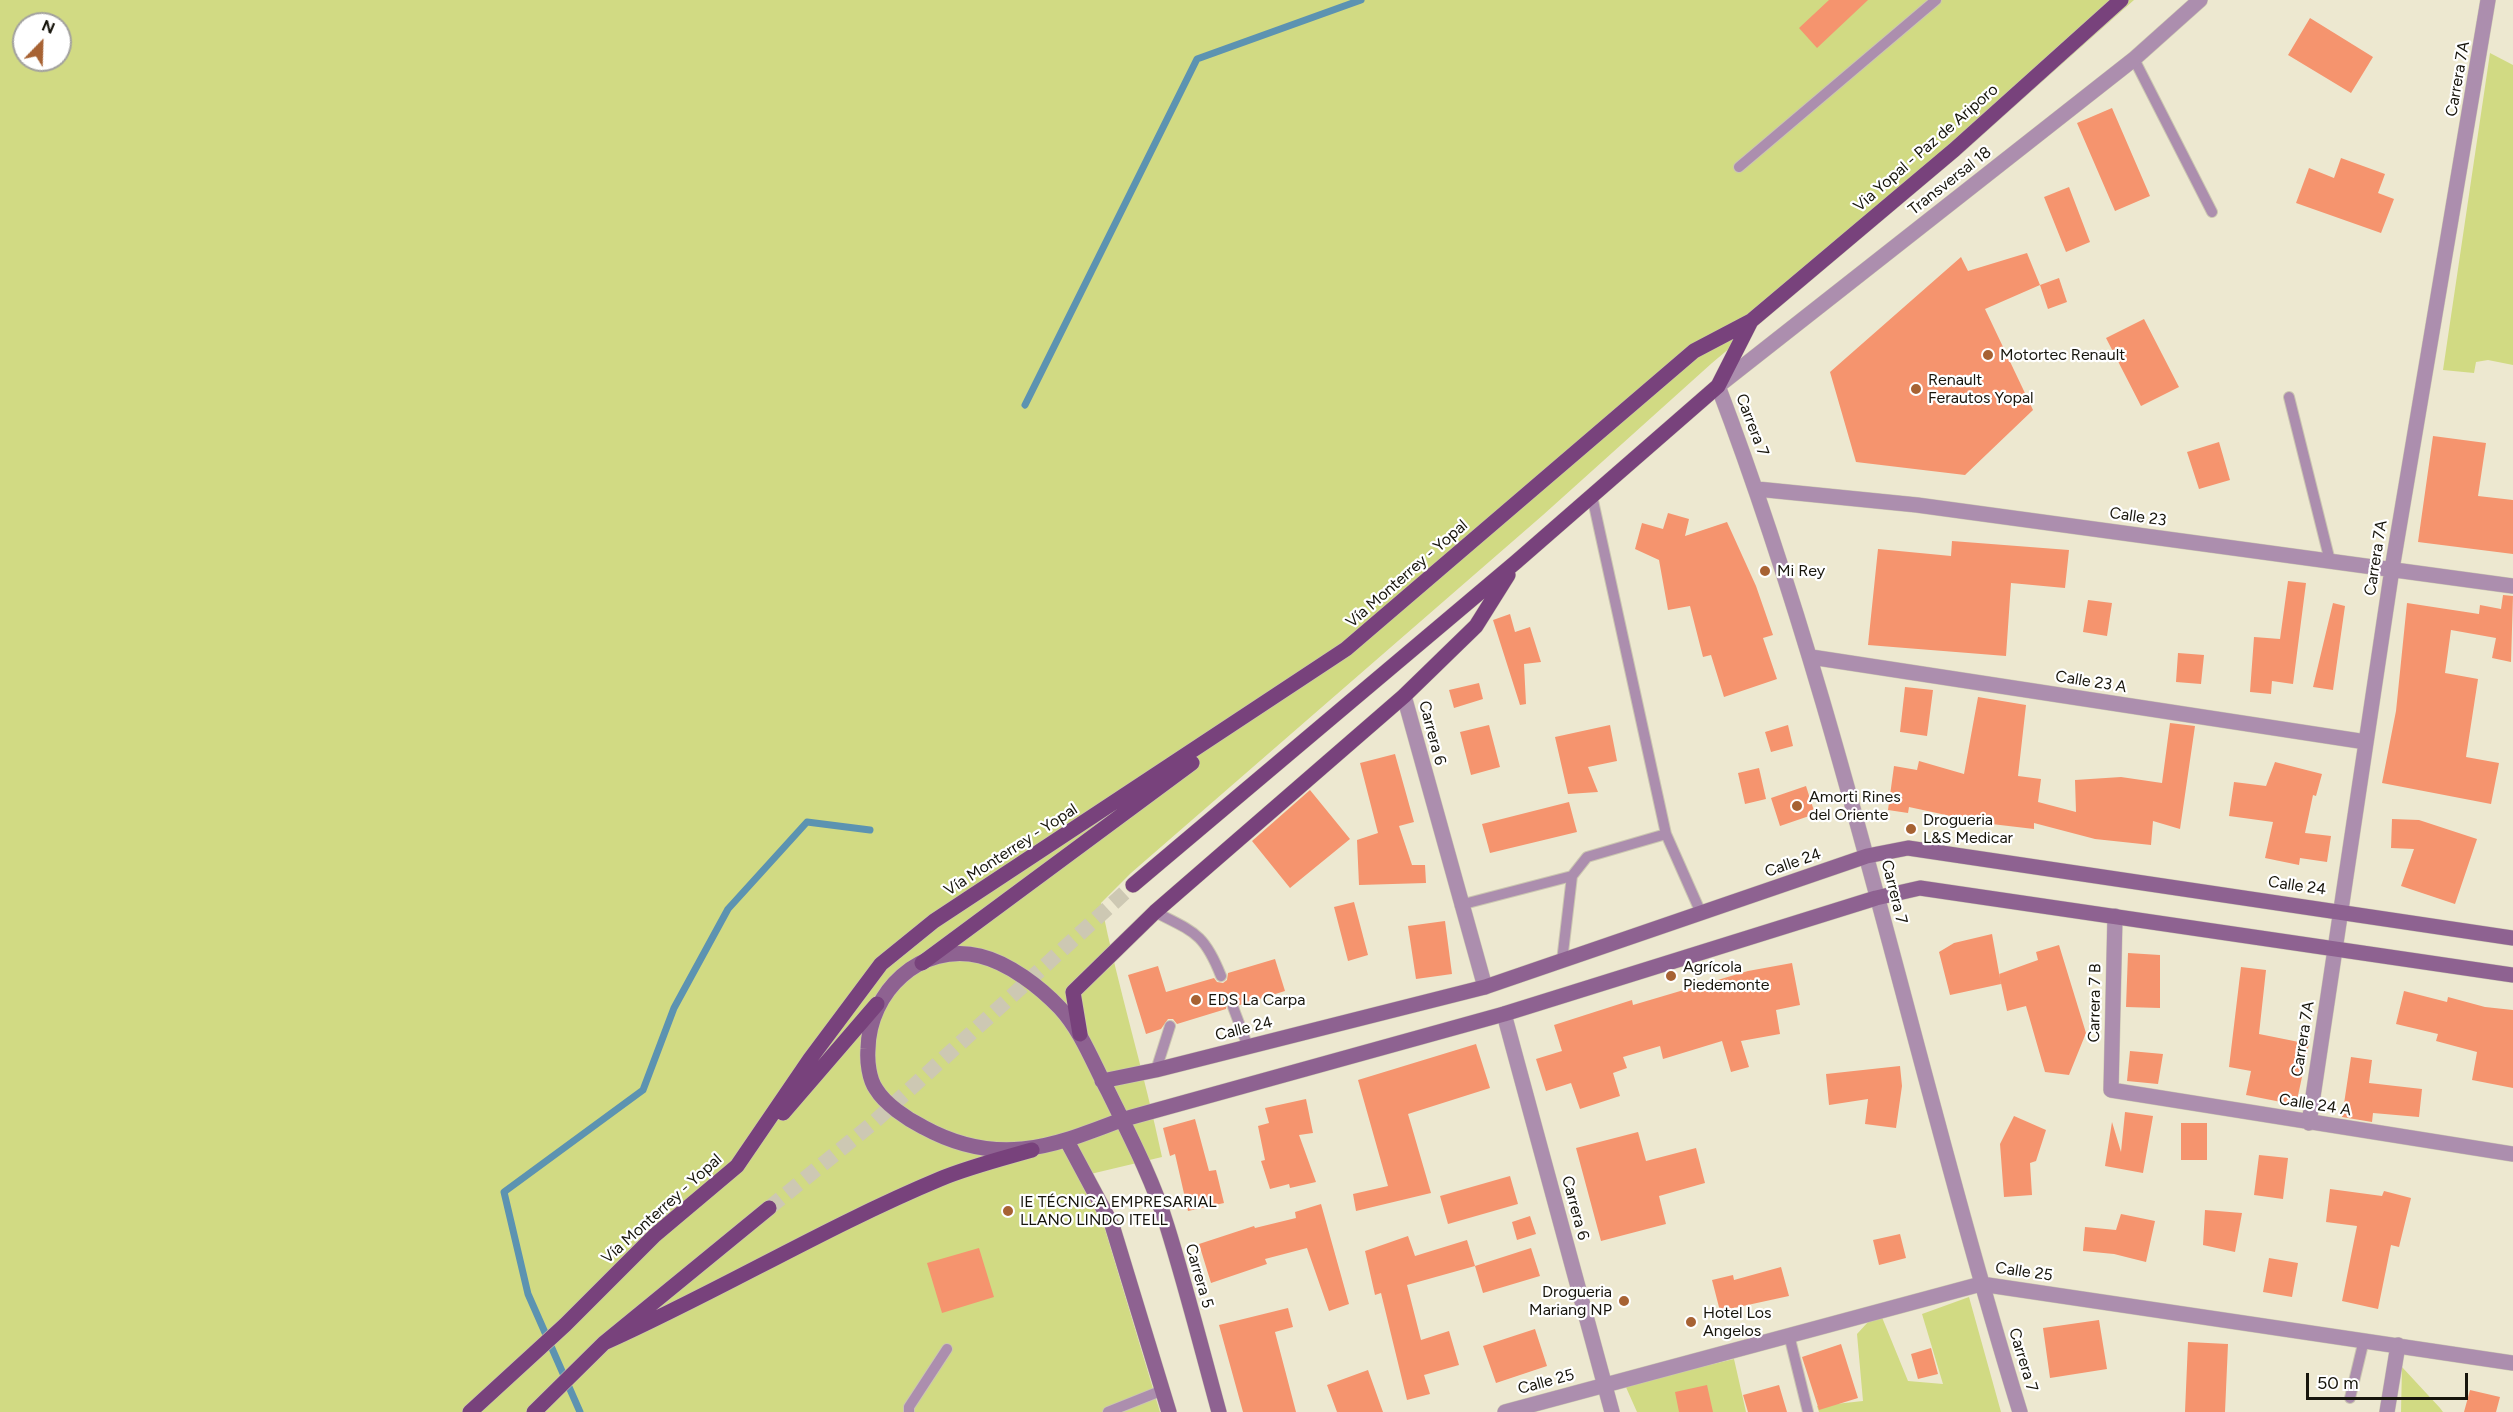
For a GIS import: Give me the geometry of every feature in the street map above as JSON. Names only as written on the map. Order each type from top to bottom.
[{"type":"main road","name":"Via Yopal - Paz de Ariporo","points":[[1751,321],[1954,150],[2121,0]]},
{"type":"main road","points":[[1133,885],[1516,562],[1718,386],[1751,321]]},
{"type":"main road","name":"Vía Monterrey - Yopal","points":[[470,1412],[565,1325],[655,1235],[737,1167],[810,1059],[881,964],[934,921],[1346,649],[1694,351],[1751,321]]},
{"type":"main road","points":[[1080,1034],[1073,992],[1155,912],[1404,696],[1476,626],[1516,562]]},
{"type":"main road","points":[[922,963],[1346,649]]},
{"type":"main road","points":[[737,1167],[878,1004]]},
{"type":"main road","points":[[604,1343],[682,1308],[941,1178],[1032,1150]]},
{"type":"main road","points":[[535,1411],[604,1343],[769,1208]]},
{"type":"street","name":"Transversal 18","points":[[1718,386],[2134,58],[2200,0]]},
{"type":"street","name":"Carrera 7A","points":[[2309,1123],[2392,569],[2488,0]]},
{"type":"street","name":"Carrera 7","points":[[1718,386],[1757,489],[1811,657],[1867,856],[1876,898],[1981,1284],[2020,1412]]},
{"type":"street","name":"Calle 23","points":[[1757,489],[1917,505],[2513,586]]},
{"type":"street","name":"Calle 23 A","points":[[1811,657],[2366,742]]},
{"type":"street","name":"Carrera 6","points":[[1404,696],[1460,905],[1485,987]]},
{"type":"street","name":"Calle 24","points":[[1102,1081],[1156,1070],[1485,987],[1867,856],[1908,848],[2513,938]]},
{"type":"street","points":[[1121,1120],[1504,1014],[1876,898],[1920,888],[2335,947],[2513,975]]},
{"type":"street","name":"Carrera 7 B","points":[[2112,1090],[2115,916]]},
{"type":"street","name":"Carrera 5","points":[[1121,1120],[1067,1141],[1032,1150],[988,1150],[946,1140],[908,1119],[876,1089],[867,1060],[868,1031],[878,1004],[896,979],[922,963],[950,955],[980,956],[1010,969],[1052,1001],[1080,1034],[1121,1120],[1166,1224],[1219,1412]]},
{"type":"street","name":"Carrera 6","points":[[1504,1014],[1612,1412]]},
{"type":"street","name":"Calle 24 A","points":[[2112,1090],[2513,1154]]},
{"type":"street","points":[[1067,1141],[1112,1225],[1169,1412]]},
{"type":"street","name":"Calle 25","points":[[1505,1412],[1981,1284],[2513,1363]]},
{"type":"street","points":[[2387,1412],[2398,1345]]},
{"type":"lane","points":[[1739,166],[1936,0]]},
{"type":"lane","points":[[2134,58],[2212,212]]},
{"type":"lane","points":[[2289,397],[2330,561]]},
{"type":"lane","points":[[1592,496],[1666,834],[1701,913]]},
{"type":"lane","points":[[1562,961],[1572,876],[1587,857],[1666,834]]},
{"type":"lane","points":[[1460,905],[1572,876]]},
{"type":"lane","points":[[1155,912],[1197,933],[1211,951],[1221,976]]},
{"type":"lane","points":[[1233,1007],[1248,1047]]},
{"type":"lane","points":[[1156,1070],[1170,1026]]},
{"type":"lane","points":[[1789,1335],[1808,1412]]},
{"type":"lane","points":[[2350,1398],[2364,1340]]},
{"type":"lane","points":[[909,1412],[909,1407],[947,1349]]},
{"type":"lane","points":[[1108,1412],[1163,1390]]},
{"type":"green space","points":[[0,0],[2134,0],[1958,156],[1712,363],[1543,515],[1131,873],[1101,903],[1162,1157],[1078,1177],[1105,1229],[1160,1412],[0,1412]]},
{"type":"green space","points":[[2490,53],[2513,65],[2513,365],[2488,360],[2476,362],[2474,373],[2443,370]]},
{"type":"green space","points":[[1969,1297],[2001,1412],[1819,1412],[1817,1406],[1863,1401],[1857,1334],[1879,1310],[1908,1381],[1943,1384],[1922,1314]]},
{"type":"green space","points":[[1734,1359],[1746,1412],[1637,1412],[1625,1385]]},
{"type":"green space","points":[[2402,1367],[2440,1408],[2443,1412],[2401,1412]]},
{"type":"building","points":[[1829,0],[1868,0],[1817,48],[1799,28]]},
{"type":"building","points":[[2310,18],[2373,57],[2351,93],[2288,55]]},
{"type":"building","points":[[2112,108],[2150,196],[2115,211],[2077,123]]},
{"type":"building","points":[[2341,158],[2385,174],[2378,193],[2394,199],[2381,233],[2296,203],[2309,168],[2334,178]]},
{"type":"building","points":[[2069,187],[2090,242],[2066,252],[2044,197]]},
{"type":"building","points":[[2027,253],[2040,285],[1985,309],[2033,410],[1965,475],[1856,462],[1830,372],[1961,257],[1968,271]]},
{"type":"building","points":[[2059,278],[2067,302],[2048,309],[2040,285]]},
{"type":"building","points":[[2144,319],[2179,387],[2141,406],[2106,338]]},
{"type":"building","points":[[2433,436],[2486,443],[2478,496],[2513,500],[2513,554],[2418,542]]},
{"type":"building","points":[[2219,442],[2230,480],[2199,489],[2187,452]]},
{"type":"building","points":[[1668,513],[1689,519],[1685,536],[1727,522],[1756,586],[1773,635],[1763,638],[1777,679],[1724,697],[1711,655],[1703,657],[1690,606],[1668,610],[1659,560],[1635,549],[1642,523],[1663,529]]},
{"type":"building","points":[[1952,541],[2069,550],[2065,588],[2011,583],[2006,656],[1868,645],[1878,549],[1951,556]]},
{"type":"building","points":[[2288,581],[2306,583],[2293,684],[2272,681],[2271,694],[2250,692],[2254,637],[2280,639]]},
{"type":"building","points":[[2503,595],[2513,596],[2511,662],[2492,658],[2496,638],[2451,630],[2445,673],[2478,679],[2466,757],[2499,763],[2491,804],[2382,783],[2396,711],[2407,603],[2479,614],[2480,605],[2501,609]]},
{"type":"building","points":[[2088,600],[2112,603],[2107,636],[2083,632]]},
{"type":"building","points":[[2333,603],[2345,606],[2333,690],[2313,687]]},
{"type":"building","points":[[1510,614],[1515,632],[1530,627],[1541,662],[1524,664],[1526,704],[1520,705],[1493,620]]},
{"type":"building","points":[[2178,653],[2204,655],[2201,684],[2176,682]]},
{"type":"building","points":[[1479,683],[1483,699],[1454,708],[1449,690]]},
{"type":"building","points":[[1905,687],[1933,690],[1927,736],[1900,732]]},
{"type":"building","points":[[1978,697],[2026,705],[2018,776],[2041,779],[2038,802],[2076,812],[2075,780],[2121,777],[2162,783],[2170,723],[2195,726],[2180,829],[2153,821],[2151,845],[2095,839],[2034,823],[2034,829],[1983,823],[1909,807],[1908,813],[1888,810],[1894,766],[1917,770],[1919,761],[1964,774]]},
{"type":"building","points":[[1489,725],[1500,767],[1471,775],[1460,732]]},
{"type":"building","points":[[1610,725],[1617,761],[1588,767],[1598,792],[1568,794],[1555,737]]},
{"type":"building","points":[[1788,725],[1793,746],[1771,752],[1765,732]]},
{"type":"building","points":[[1395,754],[1414,822],[1399,826],[1412,865],[1425,865],[1426,883],[1359,885],[1357,840],[1378,833],[1360,763]]},
{"type":"building","points":[[2275,762],[2322,774],[2316,796],[2313,795],[2305,833],[2331,836],[2327,862],[2300,858],[2299,865],[2265,858],[2273,822],[2229,816],[2234,782],[2266,786]]},
{"type":"building","points":[[1759,768],[1766,799],[1745,804],[1738,773]]},
{"type":"building","points":[[1806,786],[1815,814],[1780,826],[1771,798]]},
{"type":"building","points":[[1310,790],[1350,839],[1290,888],[1252,841]]},
{"type":"building","points":[[1569,802],[1577,832],[1490,853],[1482,824]]},
{"type":"building","points":[[2392,819],[2419,820],[2477,839],[2455,904],[2401,886],[2414,849],[2391,848]]},
{"type":"building","points":[[1354,902],[1368,955],[1348,961],[1334,907]]},
{"type":"building","points":[[1445,921],[1452,974],[1416,979],[1408,926]]},
{"type":"building","points":[[1992,934],[2001,984],[1950,995],[1939,952],[1954,943]]},
{"type":"building","points":[[2059,945],[2086,1033],[2069,1075],[2045,1072],[2026,1006],[2007,1011],[1999,974],[2038,960],[2036,952]]},
{"type":"building","points":[[2128,953],[2160,955],[2160,1008],[2126,1007]]},
{"type":"building","name":"EDS La Carpa","points":[[1275,959],[1285,991],[1240,1005],[1231,1000],[1227,1003],[1226,1009],[1177,1024],[1173,1019],[1168,1019],[1161,1029],[1146,1034],[1128,975],[1158,966],[1166,992],[1214,978],[1217,982],[1223,983],[1227,980],[1228,973]]},
{"type":"building","points":[[1792,963],[1800,1005],[1776,1010],[1780,1034],[1741,1041],[1749,1067],[1731,1072],[1722,1041],[1663,1059],[1660,1046],[1623,1057],[1627,1068],[1613,1073],[1620,1096],[1580,1109],[1571,1083],[1546,1091],[1536,1059],[1562,1051],[1554,1025],[1632,1000],[1633,1005],[1748,971]]},
{"type":"building","points":[[2241,967],[2266,970],[2259,1034],[2309,1044],[2296,1105],[2246,1095],[2251,1071],[2229,1067]]},
{"type":"building","points":[[2404,991],[2447,1002],[2448,997],[2485,1007],[2513,1010],[2513,1088],[2472,1080],[2477,1052],[2436,1041],[2438,1034],[2396,1024]]},
{"type":"building","points":[[1476,1044],[1490,1088],[1408,1114],[1431,1193],[1356,1211],[1353,1194],[1388,1186],[1358,1080]]},
{"type":"building","points":[[2130,1051],[2163,1054],[2158,1084],[2127,1081]]},
{"type":"building","points":[[2351,1057],[2372,1060],[2369,1083],[2422,1089],[2419,1117],[2373,1113],[2372,1122],[2342,1117]]},
{"type":"building","points":[[1900,1066],[1902,1086],[1896,1128],[1865,1124],[1868,1099],[1829,1105],[1826,1074]]},
{"type":"building","points":[[1306,1099],[1313,1133],[1299,1135],[1316,1182],[1290,1188],[1289,1184],[1270,1189],[1261,1161],[1265,1160],[1258,1126],[1269,1123],[1265,1108]]},
{"type":"building","points":[[2125,1112],[2153,1116],[2143,1173],[2105,1166],[2112,1122],[2121,1152]]},
{"type":"building","points":[[2014,1116],[2046,1130],[2036,1161],[2030,1163],[2032,1195],[2004,1197],[2000,1144]]},
{"type":"building","points":[[1195,1119],[1209,1171],[1216,1170],[1224,1203],[1188,1211],[1175,1154],[1170,1156],[1163,1128]]},
{"type":"building","points":[[2181,1123],[2207,1123],[2207,1160],[2181,1160]]},
{"type":"building","points":[[1638,1132],[1646,1161],[1696,1148],[1705,1183],[1659,1196],[1666,1224],[1601,1241],[1576,1148]]},
{"type":"building","points":[[2259,1155],[2288,1158],[2283,1199],[2254,1195]]},
{"type":"building","points":[[1510,1176],[1518,1204],[1448,1224],[1440,1196]]},
{"type":"building","points":[[2330,1189],[2382,1196],[2384,1191],[2411,1198],[2399,1247],[2391,1245],[2378,1309],[2342,1301],[2357,1226],[2326,1222]]},
{"type":"building","points":[[1321,1204],[1349,1304],[1329,1311],[1307,1248],[1265,1259],[1267,1264],[1211,1283],[1199,1244],[1254,1226],[1255,1228],[1296,1218],[1295,1212]]},
{"type":"building","points":[[2205,1210],[2242,1213],[2235,1252],[2203,1245]]},
{"type":"building","points":[[2121,1214],[2155,1221],[2146,1262],[2114,1254],[2083,1251],[2085,1227],[2116,1230]]},
{"type":"building","points":[[1530,1216],[1536,1234],[1517,1240],[1512,1222]]},
{"type":"building","points":[[1900,1234],[1906,1258],[1879,1265],[1873,1240]]},
{"type":"building","points":[[1408,1236],[1415,1256],[1467,1240],[1475,1266],[1407,1285],[1421,1340],[1449,1331],[1459,1365],[1424,1375],[1430,1394],[1407,1400],[1381,1293],[1375,1295],[1365,1251]]},
{"type":"building","points":[[979,1248],[994,1297],[942,1313],[927,1263]]},
{"type":"building","points":[[1531,1248],[1540,1276],[1483,1293],[1475,1266]]},
{"type":"building","points":[[2269,1258],[2298,1263],[2292,1297],[2263,1292]]},
{"type":"building","points":[[1781,1267],[1789,1296],[1720,1311],[1712,1280],[1733,1275],[1734,1280]]},
{"type":"building","points":[[1288,1308],[1293,1327],[1275,1332],[1296,1412],[1243,1412],[1219,1325]]},
{"type":"building","points":[[2099,1320],[2107,1369],[2050,1378],[2043,1328]]},
{"type":"building","points":[[1535,1329],[1547,1366],[1496,1383],[1483,1346]]},
{"type":"building","points":[[2188,1342],[2228,1344],[2225,1412],[2185,1412]]},
{"type":"building","points":[[1841,1344],[1858,1398],[1819,1410],[1802,1357]]},
{"type":"building","points":[[1931,1348],[1938,1374],[1918,1379],[1911,1354]]},
{"type":"building","points":[[1368,1370],[1383,1412],[1337,1412],[1327,1385]]},
{"type":"building","points":[[1707,1385],[1713,1412],[1679,1412],[1675,1392]]},
{"type":"building","points":[[1779,1385],[1787,1412],[1748,1412],[1743,1395]]},
{"type":"building","points":[[2470,1390],[2500,1397],[2496,1412],[2464,1412]]},
{"type":"waterway","points":[[1025,405],[1197,59],[1361,0]]},
{"type":"waterway","points":[[580,1412],[528,1294],[504,1192],[643,1090],[674,1008],[728,909],[807,822],[870,830]]},
{"type":"tunnel","points":[[769,1208],[873,1123],[1133,885]]},
{"type":"place","name":"Motortec Renault","points":[[1988,355]]},
{"type":"place","name":"Renault Ferautos Yopal","points":[[1916,389]]},
{"type":"place","name":"Mi Rey","points":[[1765,571]]},
{"type":"place","name":"Amorti Rines del Oriente","points":[[1797,806]]},
{"type":"place","name":"Drogueria L&S Medicar","points":[[1911,829]]},
{"type":"place","name":"Agrícola Piedemonte","points":[[1671,976]]},
{"type":"place","name":"EDS La Carpa","points":[[1196,1000]]},
{"type":"place","name":"IE TÉCNICA EMPRESARIAL LLANO LINDO ITELL","points":[[1008,1211]]},
{"type":"place","name":"Drogueria Mariang NP","points":[[1624,1301]]},
{"type":"place","name":"Hotel Los Angelos","points":[[1691,1322]]}]
